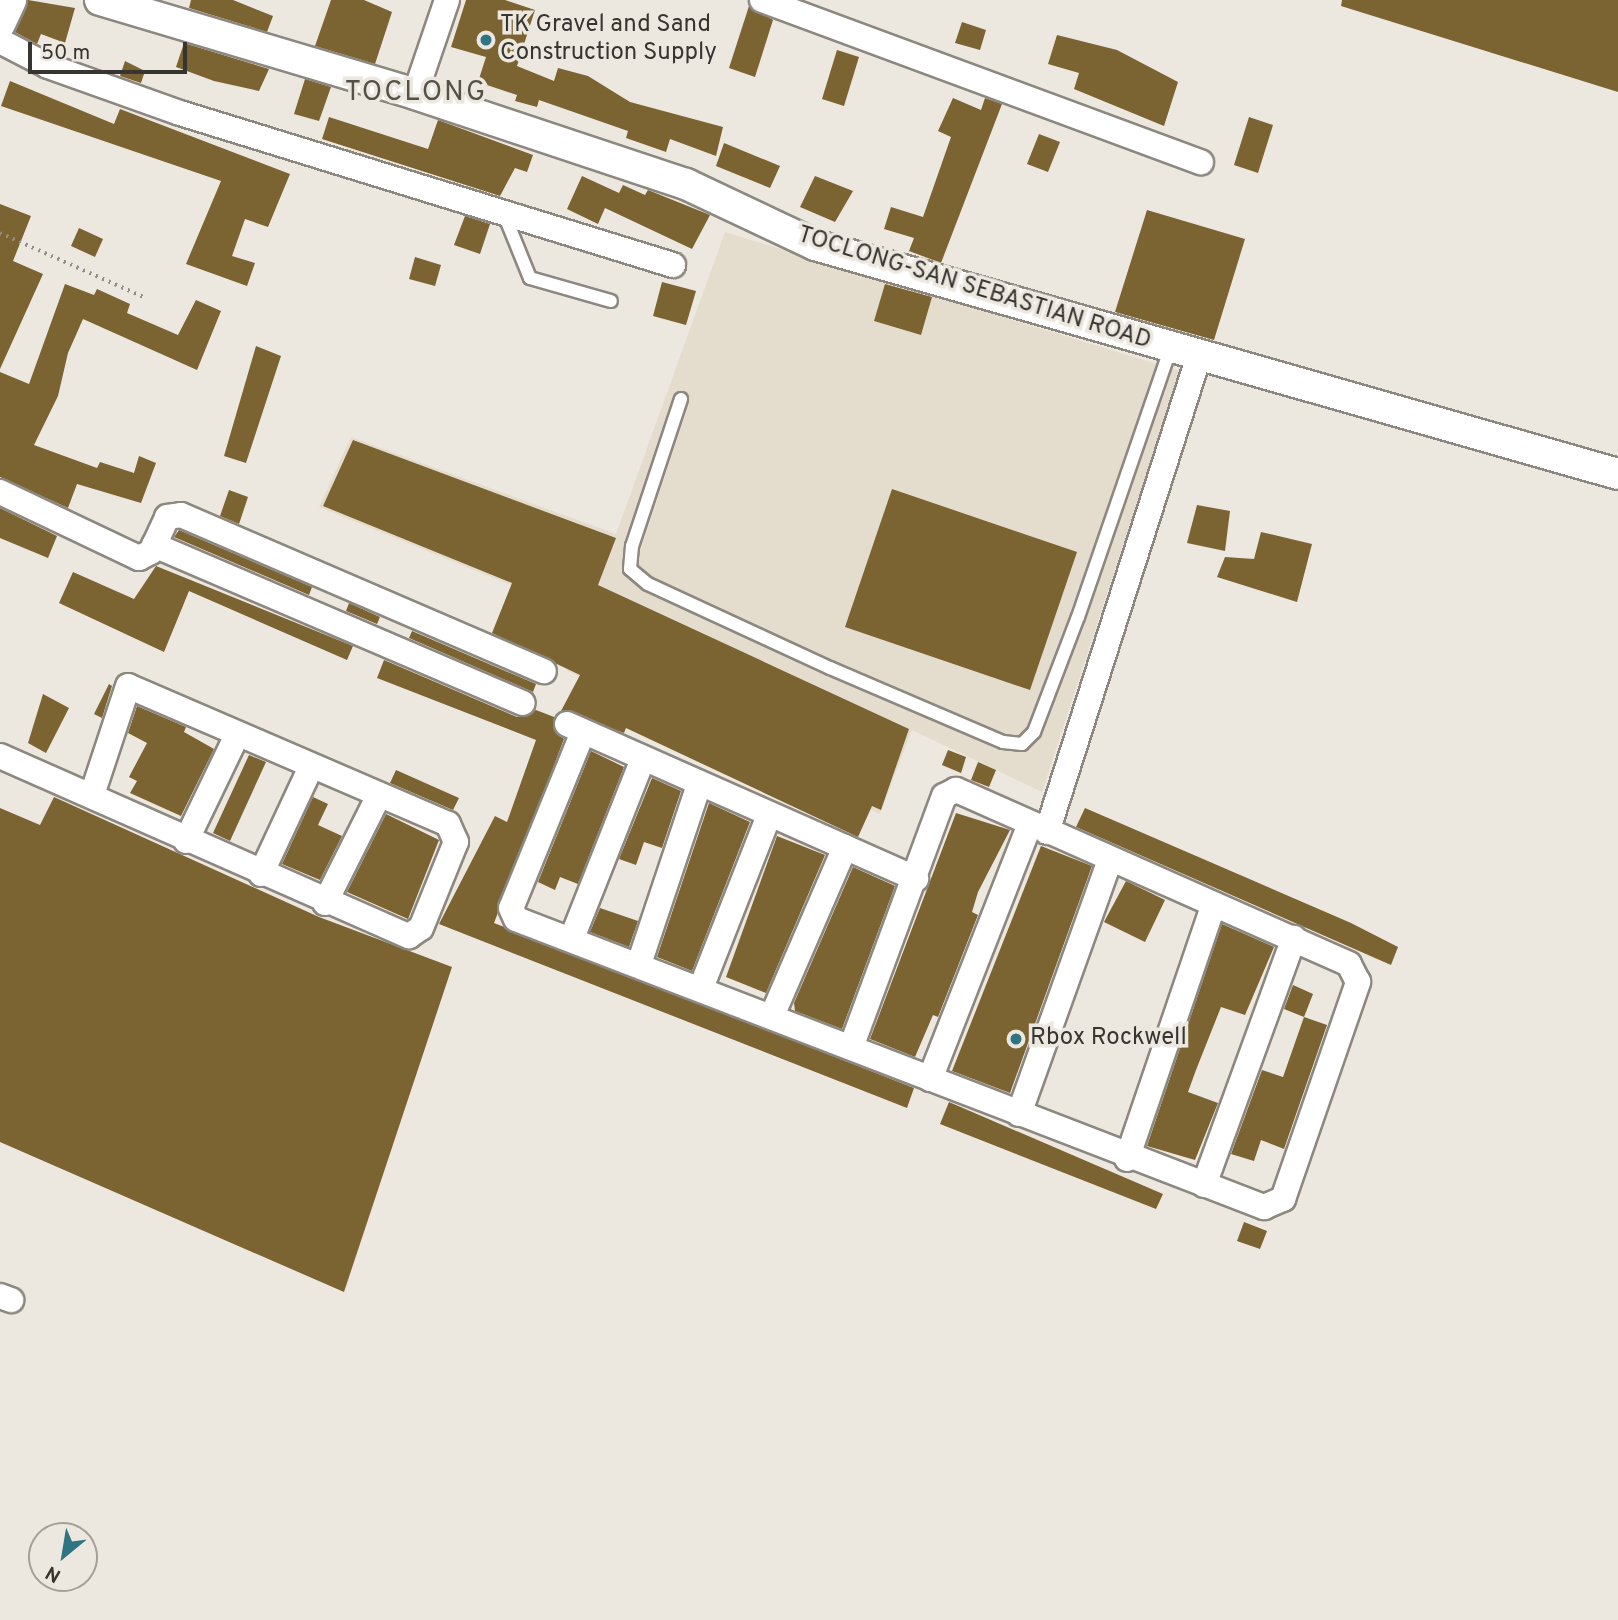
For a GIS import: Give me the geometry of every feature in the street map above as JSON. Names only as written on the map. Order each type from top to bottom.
[{"type":"street","points":[[0,24],[11,0]]},
{"type":"street","name":"TOCLONG-SAN SEBASTIAN ROAD","points":[[100,0],[415,94],[705,191],[815,245],[1184,354],[1618,474]]},
{"type":"street","points":[[415,94],[447,0]]},
{"type":"street","points":[[762,0],[1201,162]]},
{"type":"street","points":[[0,41],[48,66],[180,113],[673,265]]},
{"type":"street","points":[[930,1079],[1038,828],[1184,354]]},
{"type":"street","points":[[0,492],[138,558],[154,545],[167,517],[181,515],[544,671]]},
{"type":"street","points":[[154,545],[523,703]]},
{"type":"street","points":[[0,756],[92,794],[186,841],[325,903],[409,936],[421,928],[454,833],[448,824],[379,797],[128,686],[92,794]]},
{"type":"street","points":[[851,1047],[950,792],[1213,906],[1294,938],[1349,964],[1358,982],[1283,1199],[1264,1207],[1127,1159],[701,988],[516,919],[511,908],[575,728],[916,879]]},
{"type":"street","points":[[186,841],[237,735]]},
{"type":"street","points":[[572,938],[643,760]]},
{"type":"street","points":[[261,874],[311,767]]},
{"type":"street","points":[[639,964],[699,785]]},
{"type":"street","points":[[325,903],[379,797]]},
{"type":"street","points":[[701,988],[769,815]]},
{"type":"street","points":[[772,1016],[845,847]]},
{"type":"street","points":[[1018,1114],[1110,860]]},
{"type":"street","points":[[1127,1159],[1213,906]]},
{"type":"street","points":[[1204,1185],[1294,938]]},
{"type":"lane","points":[[502,211],[530,278],[611,301]]},
{"type":"lane","points":[[681,399],[632,546],[630,569],[648,583],[831,668],[1003,742],[1022,744],[1034,732],[1184,354]]},
{"type":"path","points":[[0,233],[146,298]]},
{"type":"shaded area","points":[[725,232],[1180,371],[1042,792],[912,730],[880,814],[567,671],[587,616],[319,507],[351,437],[616,534]]},
{"type":"building","points":[[28,0],[75,8],[65,43],[41,34],[37,44],[15,32]]},
{"type":"building","points":[[191,0],[233,0],[273,16],[267,32],[189,8]]},
{"type":"building","points":[[331,0],[364,0],[392,12],[375,64],[315,46]]},
{"type":"building","points":[[466,0],[505,0],[535,10],[517,66],[554,81],[558,68],[588,76],[630,102],[723,127],[716,156],[670,139],[666,152],[626,138],[628,131],[539,100],[537,107],[515,101],[517,95],[478,82],[486,57],[451,47]]},
{"type":"building","points":[[1342,0],[1618,0],[1618,92],[1341,6]]},
{"type":"building","points":[[749,6],[773,20],[755,77],[729,68]]},
{"type":"building","points":[[962,22],[986,30],[980,50],[955,43]]},
{"type":"building","points":[[1057,35],[1117,50],[1178,82],[1164,126],[1074,89],[1079,73],[1048,64]]},
{"type":"building","points":[[184,43],[269,69],[259,91],[214,81],[176,67]]},
{"type":"building","points":[[837,50],[859,57],[844,106],[822,99]]},
{"type":"building","points":[[125,61],[145,71],[141,83],[120,76]]},
{"type":"building","points":[[305,79],[331,87],[319,121],[294,114]]},
{"type":"building","points":[[10,81],[114,124],[120,109],[290,174],[268,227],[245,219],[232,256],[255,263],[247,286],[186,264],[221,181],[1,106]]},
{"type":"building","points":[[953,98],[981,110],[985,98],[1002,104],[941,263],[909,251],[914,238],[884,229],[891,207],[923,217],[951,137],[938,131]]},
{"type":"building","points":[[329,117],[428,149],[438,120],[533,155],[527,172],[515,168],[500,196],[322,139]]},
{"type":"building","points":[[1249,117],[1273,125],[1258,173],[1234,165]]},
{"type":"building","points":[[1039,134],[1060,142],[1048,172],[1027,164]]},
{"type":"building","points":[[724,143],[780,166],[770,188],[716,166]]},
{"type":"building","points":[[582,176],[619,193],[623,185],[645,195],[648,190],[710,215],[692,249],[605,208],[598,224],[567,209]]},
{"type":"building","points":[[815,176],[853,191],[835,222],[800,207]]},
{"type":"building","points":[[0,204],[31,216],[13,261],[43,274],[0,369]]},
{"type":"building","points":[[1147,210],[1245,239],[1214,340],[1115,312]]},
{"type":"building","points":[[465,216],[490,224],[480,254],[454,245]]},
{"type":"building","points":[[79,228],[103,239],[95,257],[71,246]]},
{"type":"building","points":[[415,257],[441,265],[435,286],[409,279]]},
{"type":"building","points":[[662,282],[696,291],[686,325],[653,316]]},
{"type":"building","points":[[65,284],[94,295],[97,289],[130,304],[127,313],[178,335],[196,300],[221,311],[197,370],[83,319],[68,353],[58,396],[34,445],[97,468],[100,462],[134,473],[139,456],[156,463],[141,503],[77,484],[68,508],[0,477],[0,372],[29,384]]},
{"type":"building","points":[[885,284],[932,297],[921,335],[874,321]]},
{"type":"building","points":[[256,346],[281,356],[246,463],[224,456]]},
{"type":"building","points":[[353,440],[616,538],[598,585],[909,729],[881,810],[872,806],[858,837],[626,728],[624,733],[561,711],[580,675],[492,633],[512,583],[323,506]]},
{"type":"building","points":[[892,489],[1077,552],[1030,690],[845,627]]},
{"type":"building","points":[[229,490],[248,497],[239,524],[220,516]]},
{"type":"building","points":[[1197,505],[1230,511],[1225,551],[1187,543]]},
{"type":"building","points":[[0,508],[57,536],[48,558],[0,538]]},
{"type":"building","points":[[179,530],[312,587],[309,595],[174,537]]},
{"type":"building","points":[[1261,532],[1312,544],[1297,602],[1217,577],[1225,557],[1254,559]]},
{"type":"building","points":[[156,566],[353,646],[347,660],[189,591],[164,652],[59,603],[73,572],[134,599]]},
{"type":"building","points":[[349,603],[380,617],[377,624],[346,611]]},
{"type":"building","points":[[412,631],[536,684],[533,692],[409,638]]},
{"type":"building","points":[[384,660],[517,717],[536,710],[554,717],[555,732],[564,739],[494,923],[914,1088],[907,1108],[439,924],[495,816],[507,822],[536,740],[377,678]]},
{"type":"building","points":[[109,684],[112,686],[102,718],[94,714]]},
{"type":"building","points":[[43,694],[69,708],[46,753],[28,743]]},
{"type":"building","points":[[137,706],[186,727],[184,732],[214,749],[181,816],[130,793],[137,781],[129,777],[147,743],[128,733]]},
{"type":"building","points":[[948,750],[966,757],[961,773],[942,765]]},
{"type":"building","points":[[591,751],[624,767],[578,884],[560,877],[555,890],[538,882]]},
{"type":"building","points":[[249,755],[266,762],[230,841],[213,833]]},
{"type":"building","points":[[978,762],[996,770],[989,787],[971,780]]},
{"type":"building","points":[[396,770],[459,798],[453,810],[390,783]]},
{"type":"building","points":[[652,778],[681,791],[662,848],[644,842],[636,865],[619,859]]},
{"type":"building","points":[[54,797],[319,917],[452,967],[344,1292],[0,1142],[0,808],[40,825]]},
{"type":"building","points":[[313,797],[328,804],[318,825],[342,836],[320,880],[282,864]]},
{"type":"building","points":[[709,803],[750,822],[692,971],[657,957]]},
{"type":"building","points":[[1085,808],[1351,923],[1398,947],[1391,965],[1076,827]]},
{"type":"building","points":[[956,813],[1010,830],[978,892],[972,912],[978,915],[938,1017],[933,1015],[915,1057],[870,1039]]},
{"type":"building","points":[[386,814],[439,840],[408,919],[347,892]]},
{"type":"building","points":[[777,836],[825,855],[766,993],[726,977]]},
{"type":"building","points":[[1041,846],[1092,866],[1010,1093],[952,1071]]},
{"type":"building","points":[[853,867],[895,886],[842,1029],[795,1011],[794,1003]]},
{"type":"building","points":[[1126,881],[1165,900],[1145,942],[1104,922]]},
{"type":"building","points":[[600,908],[638,921],[629,947],[590,932]]},
{"type":"building","points":[[1222,924],[1274,947],[1245,1015],[1221,1007],[1196,1070],[1188,1092],[1218,1103],[1195,1160],[1147,1146]]},
{"type":"building","points":[[1293,985],[1313,994],[1304,1017],[1284,1009]]},
{"type":"building","points":[[1304,1017],[1327,1025],[1284,1149],[1261,1140],[1254,1161],[1231,1154],[1262,1070],[1283,1077]]},
{"type":"building","points":[[949,1102],[1163,1194],[1156,1209],[940,1124]]},
{"type":"building","points":[[1244,1222],[1267,1231],[1260,1249],[1237,1241]]},
{"type":"place","name":"TK Gravel and Sand Construction Supply","points":[[486,40]]},
{"type":"place","name":"Rbox Rockwell","points":[[1016,1039]]},
{"type":"district","name":"TOCLONG","points":[[416,93]]}]
